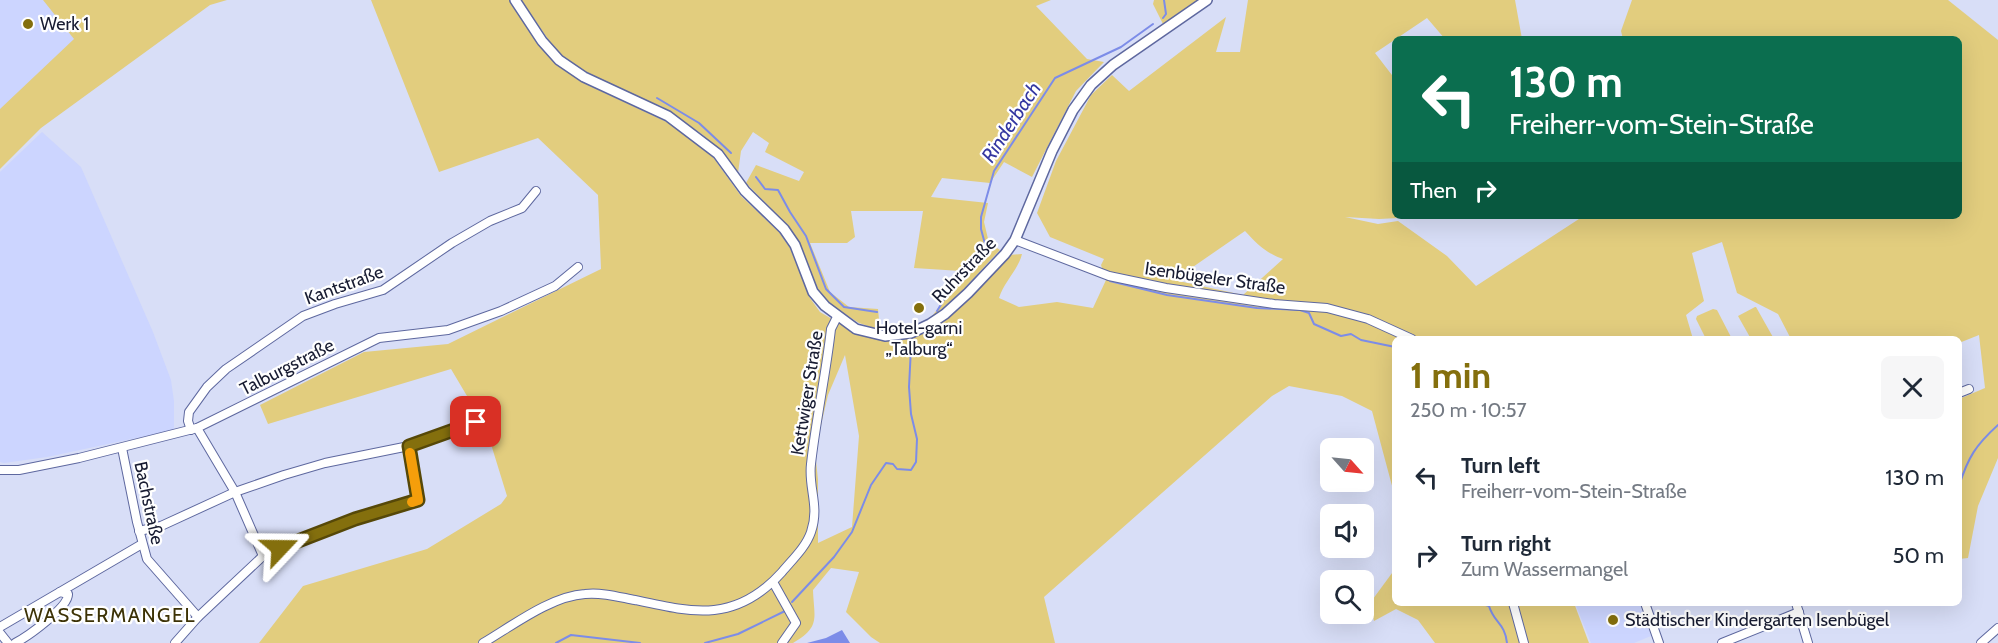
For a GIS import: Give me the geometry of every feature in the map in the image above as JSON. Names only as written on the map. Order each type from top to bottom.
[{"type":"main road","name":"Ruhrstraße","points":[[516,0],[542,41],[559,60],[584,77],[668,116],[718,154],[745,191],[784,229],[795,245],[813,292],[825,306],[856,329],[885,336],[911,333],[930,324],[945,314],[976,285],[1015,240],[1052,151],[1073,110],[1091,85],[1113,64],[1207,0]]},
{"type":"street","name":"Kantstraße","points":[[194,429],[188,421],[189,412],[195,403],[214,379],[250,352],[303,316],[383,290],[452,243],[522,208],[536,191]]},
{"type":"street","name":"Isenbügeler Straße","points":[[1015,240],[1109,276],[1166,288],[1274,304],[1327,308],[1368,319],[1405,336]]},
{"type":"street","name":"Talburgstraße","points":[[0,470],[27,469],[194,429],[379,338],[448,330],[501,311],[555,286],[578,267]]},
{"type":"street","name":"Kettwiger Straße","points":[[483,643],[539,610],[570,596],[599,594],[688,611],[717,611],[743,602],[773,582],[800,552],[811,534],[816,509],[811,467],[831,329],[837,317]]},
{"type":"street","points":[[1962,392],[1969,389]]},
{"type":"street","points":[[139,531],[161,526],[235,492],[325,463],[409,446],[476,422]]},
{"type":"street","points":[[194,429],[235,492],[263,555]]},
{"type":"street","points":[[175,643],[198,617],[263,555],[355,519],[418,500],[409,446]]},
{"type":"street","name":"Bachstraße","points":[[122,448],[142,544],[152,567],[198,617]]},
{"type":"street","points":[[0,627],[142,544]]},
{"type":"street","points":[[773,582],[796,623],[782,643]]},
{"type":"street","points":[[15,643],[45,622],[67,601],[68,594],[60,592]]},
{"type":"street","points":[[1514,606],[1524,643]]},
{"type":"street","points":[[1646,606],[1659,643]]},
{"type":"street","points":[[1797,606],[1808,643]]},
{"type":"street","points":[[1722,643],[1799,612]]},
{"type":"street","points":[[1981,643],[1998,628]]},
{"type":"street","points":[[0,633],[8,643]]},
{"type":"shaded area","points":[[0,0],[72,0],[84,34],[0,113]]},
{"type":"shaded area","points":[[43,0],[227,0],[210,5],[41,128],[0,169],[0,109],[74,39]]},
{"type":"shaded area","points":[[371,0],[511,0],[544,49],[561,67],[590,86],[669,123],[713,157],[741,196],[779,232],[790,248],[810,298],[820,312],[854,332],[885,339],[906,338],[933,329],[972,294],[1009,255],[1022,254],[999,298],[1019,307],[1057,302],[1093,308],[1106,280],[1101,265],[1104,259],[1050,237],[1037,213],[1056,161],[1091,95],[1112,75],[1129,91],[1226,17],[1216,52],[1240,52],[1248,0],[1515,0],[1521,36],[1442,36],[1427,18],[1400,36],[1392,36],[1392,42],[1375,53],[1392,75],[1392,218],[1345,217],[1378,224],[1398,221],[1447,256],[1476,286],[1579,219],[1962,219],[1962,36],[1622,36],[1621,31],[1632,0],[1948,0],[1998,40],[1998,458],[1978,506],[1968,558],[1962,559],[1962,398],[1985,388],[1979,335],[1962,342],[1962,336],[1789,336],[1778,314],[1737,293],[1722,242],[1692,253],[1704,301],[1686,315],[1692,336],[1392,336],[1392,486],[1372,411],[1342,396],[1289,386],[1272,396],[1044,597],[1055,643],[880,643],[846,612],[859,572],[831,568],[813,590],[814,621],[812,627],[793,643],[491,643],[490,641],[485,643],[259,643],[303,586],[427,549],[501,504],[507,496],[486,428],[451,369],[268,424],[260,405],[364,352],[448,344],[601,269],[598,195],[538,138],[439,172]],"holes":[[[1245,231],[1262,248],[1283,259],[1243,295],[1174,280]],[[845,355],[859,436],[852,527],[818,543],[818,480],[815,451],[828,395]]]},
{"type":"shaded area","points":[[521,0],[1051,0],[1036,6],[1087,59],[1104,62],[1076,91],[1032,177],[1004,162],[990,183],[942,178],[931,197],[988,203],[984,222],[989,243],[1000,250],[960,293],[930,319],[942,303],[944,292],[961,271],[914,268],[923,211],[851,211],[855,237],[847,243],[810,243],[830,292],[849,307],[878,309],[880,330],[859,323],[829,304],[819,291],[789,227],[746,183],[756,165],[799,181],[804,172],[765,152],[769,143],[753,132],[741,151],[738,173],[722,152],[703,135],[661,106],[614,88],[585,73],[557,52]]},
{"type":"shaded area","points":[[1154,0],[1198,0],[1163,24],[1153,4]]},
{"type":"shaded area","points":[[42,132],[81,167],[153,332],[171,380],[174,430],[47,457],[4,463],[0,462],[0,172]]},
{"type":"shaded area","points":[[1756,307],[1772,336],[1749,336],[1738,316]]},
{"type":"shaded area","points":[[1713,309],[1717,310],[1730,336],[1704,336],[1696,319],[1697,316]]},
{"type":"shaded area","points":[[1392,573],[1392,606],[1575,606],[1589,643],[1435,643],[1418,620],[1396,609],[1374,621],[1374,598]]},
{"type":"shaded area","name":"Städtischer Kindergarten Isenbügel","points":[[1576,606],[1640,606],[1651,636],[1634,643],[1591,643]]},
{"type":"water","points":[[842,630],[850,643],[807,643],[826,638]]},
{"type":"waterway","points":[[1163,18],[1166,14],[1164,0]]},
{"type":"waterway","name":"Rinderbach","points":[[937,311],[948,293],[983,256],[985,244],[981,217],[994,171],[1055,78],[1121,47],[1153,24]]},
{"type":"waterway","points":[[657,98],[699,123],[731,153]]},
{"type":"waterway","points":[[756,177],[765,189],[778,190],[806,236],[826,289],[844,307],[877,312]]},
{"type":"waterway","points":[[1110,281],[1167,295],[1257,308],[1300,310],[1309,313],[1314,324],[1341,336],[1351,334],[1361,340],[1392,346]]},
{"type":"waterway","name":"Rinderbach","points":[[792,602],[834,557],[852,532],[871,485],[886,463],[893,464],[897,469],[911,470],[916,462],[917,439],[911,414],[909,387],[911,348],[915,344]]},
{"type":"waterway","points":[[1962,478],[1974,452],[1998,425]]},
{"type":"waterway","points":[[1489,606],[1504,631],[1507,643]]},
{"type":"waterway","name":"Rinderbach","points":[[705,643],[738,634],[785,611]]},
{"type":"waterway","name":"Rinderbach","points":[[556,643],[571,635],[640,643]]},
{"type":"slow traffic","points":[[410,453],[418,500],[412,502]]},
{"type":"place","name":"Werk 1","points":[[28,24]]},
{"type":"place","name":"Hotel-garni „Talburg“","points":[[919,308]]},
{"type":"place","name":"Städtischer Kindergarten Isenbügel","points":[[1613,620]]},
{"type":"district","name":"WASSERMANGEL","points":[[110,615]]},
{"type":"route","points":[[280,548],[355,519],[418,500],[409,446],[476,422]]}]
